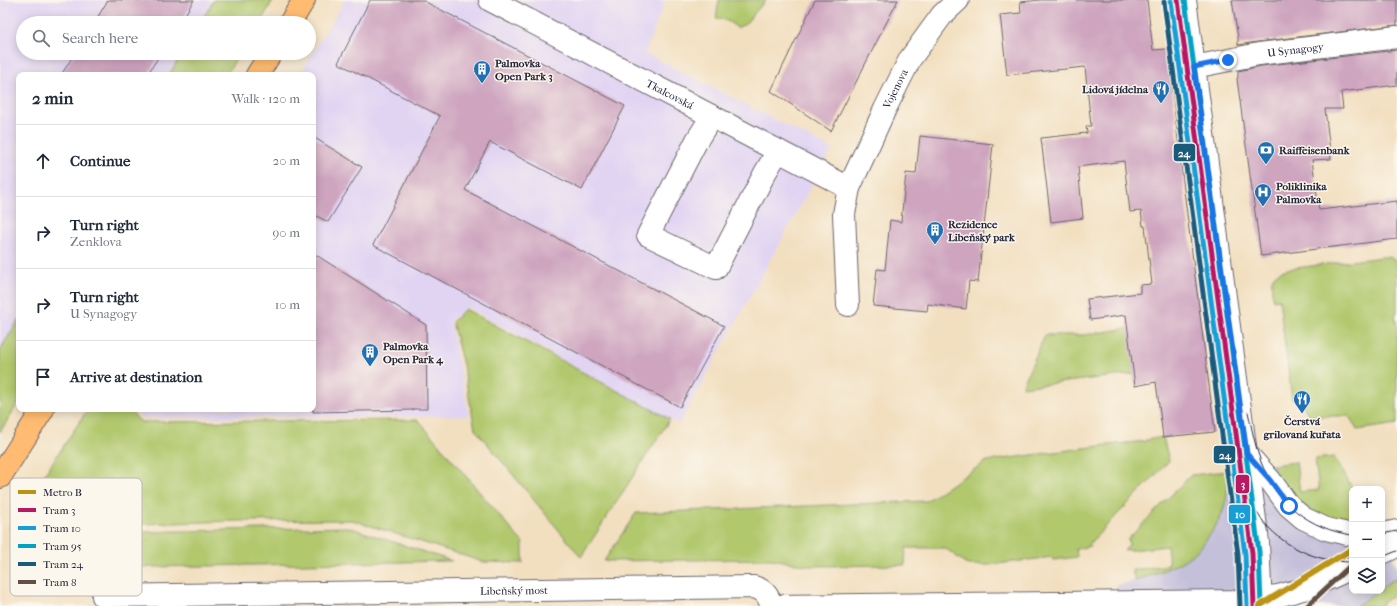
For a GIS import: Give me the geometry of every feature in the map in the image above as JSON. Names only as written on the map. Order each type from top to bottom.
[{"type":"main road","points":[[294,16],[304,0]]},
{"type":"main road","points":[[259,72],[267,60]]},
{"type":"main road","points":[[0,477],[41,412]]},
{"type":"street","name":"Tkalcovská","points":[[490,0],[849,188]]},
{"type":"street","name":"Vojenova","points":[[848,305],[844,214],[849,188],[885,109],[910,59],[942,15],[958,0]]},
{"type":"street","points":[[1185,0],[1247,454],[1260,560],[1261,602]]},
{"type":"street","name":"U Synagogy","points":[[1194,67],[1259,54],[1397,37]]},
{"type":"street","points":[[712,116],[697,140],[648,235],[716,268],[778,151]]},
{"type":"street","points":[[1247,454],[1270,480],[1289,506],[1303,518],[1326,529],[1349,534]]},
{"type":"street","points":[[1385,533],[1397,531]]},
{"type":"street","points":[[1385,552],[1397,546]]},
{"type":"street","name":"Libeňský most","points":[[110,600],[754,587],[766,593],[770,598],[771,606],[1261,602],[1310,587],[1349,569]]},
{"type":"shaded area","points":[[0,0],[241,0],[233,16],[16,16],[16,60],[203,60],[195,72],[16,72],[16,334],[0,358]]},
{"type":"shaded area","points":[[345,0],[665,0],[645,53],[832,149],[679,424],[467,307],[450,321],[469,416],[143,418],[138,412],[316,412],[316,72],[301,72],[308,60],[316,60],[316,47]]},
{"type":"shaded area","points":[[1272,465],[1283,486],[1349,524],[1349,594],[1373,594],[1356,606],[1118,606],[1116,586],[1163,571],[1195,553],[1205,542],[1226,503],[1229,488],[1228,471]]},
{"type":"shaded area","points":[[1385,545],[1397,567],[1397,577],[1385,585]]},
{"type":"green space","points":[[214,0],[273,0],[264,16],[204,16]]},
{"type":"green space","points":[[719,0],[766,0],[745,24],[737,28],[727,21],[716,18]]},
{"type":"green space","points":[[178,60],[236,60],[228,72],[171,72]]},
{"type":"green space","points":[[1390,257],[1397,262],[1397,313],[1395,314],[1397,329],[1397,424],[1357,430],[1349,416],[1310,416],[1298,398],[1292,399],[1279,299],[1273,300],[1272,279],[1277,273],[1288,269]]},
{"type":"green space","points":[[465,309],[670,419],[581,557],[475,429],[463,365],[452,322]]},
{"type":"green space","points":[[16,324],[16,407],[0,432],[0,350]]},
{"type":"green space","points":[[1129,328],[1134,374],[1022,387],[1045,335],[1084,335]]},
{"type":"green space","points":[[86,412],[131,412],[141,422],[418,420],[523,543],[523,563],[483,562],[352,520],[142,524],[142,478],[42,478]]},
{"type":"green space","points":[[1163,437],[1169,461],[1089,544],[1090,546],[1076,549],[1077,557],[1053,560],[1052,557],[989,565],[968,565],[945,548],[906,548],[905,565],[809,566],[772,559],[604,561],[636,513],[926,501],[987,461],[1146,441]]},
{"type":"green space","points":[[1334,457],[1351,486],[1349,486],[1349,525],[1322,518],[1292,498],[1272,465],[1296,462],[1300,492],[1319,490],[1315,459]]},
{"type":"green space","points":[[1228,471],[1228,489],[1222,514],[1202,546],[1181,562],[1135,581],[1132,570],[1169,565],[1167,546],[1124,551],[1129,545],[1128,539],[1191,475]]},
{"type":"green space","points":[[348,527],[452,561],[142,567],[142,532]]},
{"type":"green space","points":[[1397,577],[1397,594],[1382,602],[1382,606],[1356,606],[1373,594],[1385,594],[1385,585]]},
{"type":"building","points":[[108,0],[194,0],[184,16],[98,16]]},
{"type":"building","points":[[370,0],[422,0],[625,106],[582,190],[490,142],[465,190],[724,326],[680,407],[373,245],[440,116],[338,63]]},
{"type":"building","points":[[815,0],[898,0],[831,131],[771,91]]},
{"type":"building","points":[[1041,0],[1147,0],[1153,50],[1167,49],[1215,432],[1163,437],[1156,382],[1135,386],[1126,315],[1090,320],[1087,299],[1140,293],[1140,285],[1152,284],[1145,226],[1143,226],[1141,211],[1130,212],[1124,161],[1078,167],[1083,218],[1051,222],[1041,138],[1087,133],[1086,126],[1091,126],[1085,67],[1007,75],[1000,15],[1021,13],[1020,2]]},
{"type":"building","points":[[1232,0],[1397,0],[1397,25],[1238,45]]},
{"type":"building","points":[[1397,50],[1397,85],[1341,92],[1343,109],[1325,109],[1331,159],[1312,160],[1319,210],[1397,201],[1397,239],[1261,256],[1237,79],[1238,71],[1261,66]]},
{"type":"building","points":[[71,60],[157,60],[149,72],[63,72]]},
{"type":"building","name":"Rezidence Libeňský park","points":[[920,136],[993,144],[978,282],[969,281],[966,309],[928,304],[927,311],[873,306],[877,269],[885,270],[890,220],[901,222],[906,173],[916,174]]},
{"type":"building","points":[[316,139],[362,167],[328,222],[316,216]]},
{"type":"building","name":"Palmovka Open Park 4","points":[[316,255],[426,325],[427,409],[316,412]]},
{"type":"tram line","name":"3","points":[[1178,0],[1252,553],[1254,606]]},
{"type":"tram line","name":"95","points":[[1185,0],[1259,552],[1261,606]]},
{"type":"tram line","name":"10","points":[[1171,1],[1245,554],[1247,606]]},
{"type":"tram line","name":"24","points":[[1164,2],[1238,554],[1240,606]]},
{"type":"tram line","points":[[1248,412],[1255,444],[1267,477],[1285,502],[1296,512],[1322,527],[1349,534]]},
{"type":"tram line","points":[[1240,460],[1251,502],[1259,516],[1269,528],[1293,547],[1307,553],[1321,558],[1349,562]]},
{"type":"tram line","points":[[1385,533],[1397,531]]},
{"type":"tram line","points":[[1385,556],[1397,551]]},
{"type":"tram line","name":"8","points":[[1307,606],[1349,567]]},
{"type":"metro line","name":"B","points":[[1259,606],[1349,551]]},
{"type":"place","name":"Palmovka Open Park 3","points":[[482,84]]},
{"type":"place","name":"Lidová jídelna","points":[[1161,104]]},
{"type":"place","name":"Raiffeisenbank","points":[[1266,165]]},
{"type":"place","name":"Poliklinika Palmovka","points":[[1263,207]]},
{"type":"place","name":"Rezidence Libeňský park","points":[[935,245]]},
{"type":"place","name":"Palmovka Open Park 4","points":[[370,367]]},
{"type":"place","name":"Čerstvá grilovaná kuřata","points":[[1302,414]]},
{"type":"route","points":[[1228,60],[1194,67],[1247,454],[1270,480],[1275,489],[1289,506]]}]
